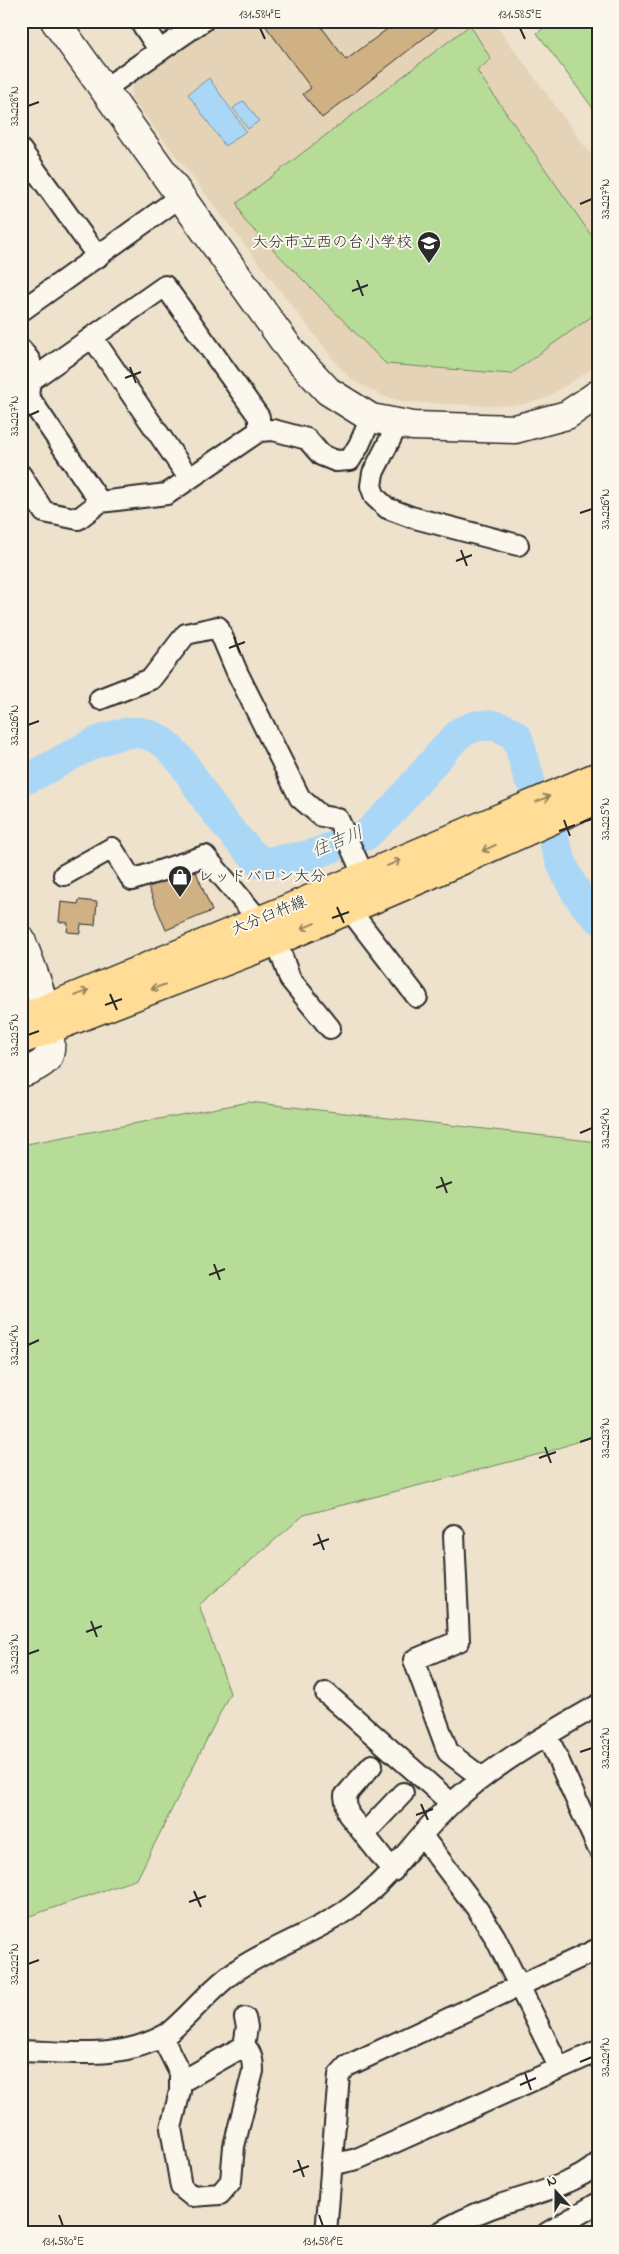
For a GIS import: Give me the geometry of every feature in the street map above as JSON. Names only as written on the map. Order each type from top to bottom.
[{"type":"main road","name":"大分臼杵線","points":[[21,1040],[38,1019],[267,931],[360,884],[598,776]]},
{"type":"main road","name":"大分臼杵線","points":[[267,931],[360,884],[598,799]]},
{"type":"street","points":[[55,21],[304,367],[328,391],[371,418],[398,424],[515,429],[567,414],[598,394]]},
{"type":"street","points":[[140,21],[160,51]]},
{"type":"street","points":[[104,89],[203,21]]},
{"type":"street","points":[[21,150],[98,257]]},
{"type":"street","points":[[21,311],[180,197]]},
{"type":"street","points":[[100,502],[28,396],[30,381],[165,286],[259,417],[259,431]]},
{"type":"street","points":[[92,337],[189,478]]},
{"type":"street","points":[[21,349],[30,362],[21,368]]},
{"type":"street","points":[[21,476],[44,512],[78,519],[100,502],[167,494],[259,431],[273,430],[307,439],[322,455],[336,462],[350,460],[371,418]]},
{"type":"street","points":[[398,424],[374,473],[371,486],[376,497],[387,508],[411,517],[518,545]]},
{"type":"street","points":[[100,699],[151,679],[186,634],[218,627],[237,672],[300,798],[321,816],[338,819],[343,828],[360,884],[417,997]]},
{"type":"street","points":[[64,875],[112,848],[132,880],[206,856],[267,931],[290,979],[330,1028]]},
{"type":"street","points":[[21,940],[48,1057],[37,1066],[21,1073]]},
{"type":"street","points":[[454,1535],[460,1641],[414,1660],[448,1752],[482,1778]]},
{"type":"street","points":[[326,1692],[452,1804]]},
{"type":"street","points":[[21,2052],[96,2054],[130,2049],[162,2037],[179,2024],[227,1977],[250,1962],[339,1916],[379,1885],[452,1804],[482,1778],[547,1735],[598,1705]]},
{"type":"street","points":[[547,1735],[598,1848]]},
{"type":"street","points":[[372,1764],[344,1796],[348,1814],[393,1870]]},
{"type":"street","points":[[364,1834],[403,1793]]},
{"type":"street","points":[[422,1836],[478,1910],[495,1937],[521,1985],[559,2067]]},
{"type":"street","points":[[326,2233],[338,2075],[346,2066],[598,1949]]},
{"type":"street","points":[[244,2046],[247,2028],[245,2018]]},
{"type":"street","points":[[162,2037],[177,2063],[181,2082],[171,2128],[182,2187],[192,2196],[220,2194],[231,2181],[234,2146],[253,2070],[253,2063],[247,2048],[244,2046]]},
{"type":"street","points":[[181,2082],[244,2046]]},
{"type":"street","points":[[331,2166],[357,2159],[598,2051]]},
{"type":"street","points":[[438,2233],[492,2208],[530,2197],[577,2176],[598,2164]]},
{"type":"street","points":[[547,2233],[598,2203]]},
{"type":"shaded area","points":[[150,21],[175,21],[158,33]]},
{"type":"shaded area","name":"大分市立西の台小学校","points":[[223,21],[493,21],[598,164],[598,365],[544,399],[518,405],[490,406],[405,402],[383,396],[352,380],[337,364],[131,98],[132,85]]},
{"type":"green space","points":[[553,21],[598,21],[598,115],[537,33]]},
{"type":"green space","points":[[470,25],[491,59],[477,71],[598,245],[598,312],[511,374],[386,364],[244,220],[237,203]]},
{"type":"green space","points":[[249,1102],[598,1142],[598,1434],[548,1452],[304,1515],[199,1605],[230,1693],[137,1879],[21,1919],[21,1145]]},
{"type":"water","points":[[209,78],[246,131],[225,146],[188,94]]},
{"type":"water","points":[[244,101],[259,121],[248,129],[233,108]]},
{"type":"building","points":[[262,21],[317,21],[346,60],[398,21],[446,21],[322,118],[303,94],[311,88]]},
{"type":"building","name":"レッドバロン大分","points":[[196,872],[212,911],[166,930],[148,887]]},
{"type":"building","points":[[79,900],[97,902],[95,925],[81,924],[80,933],[67,932],[68,923],[59,922],[61,902],[78,904]]},
{"type":"waterway","name":"住吉川","points":[[21,781],[104,739],[135,732],[150,735],[163,742],[174,752],[217,813],[241,843],[261,863],[308,856],[366,835],[393,809],[461,732],[476,726],[492,725],[505,729],[517,737],[529,778]]},
{"type":"waterway","name":"住吉川","points":[[554,841],[561,862],[576,892],[598,918]]},
{"type":"place","name":"大分市立西の台小学校","points":[[429,264]]},
{"type":"place","name":"レッドバロン大分","points":[[180,898]]}]
